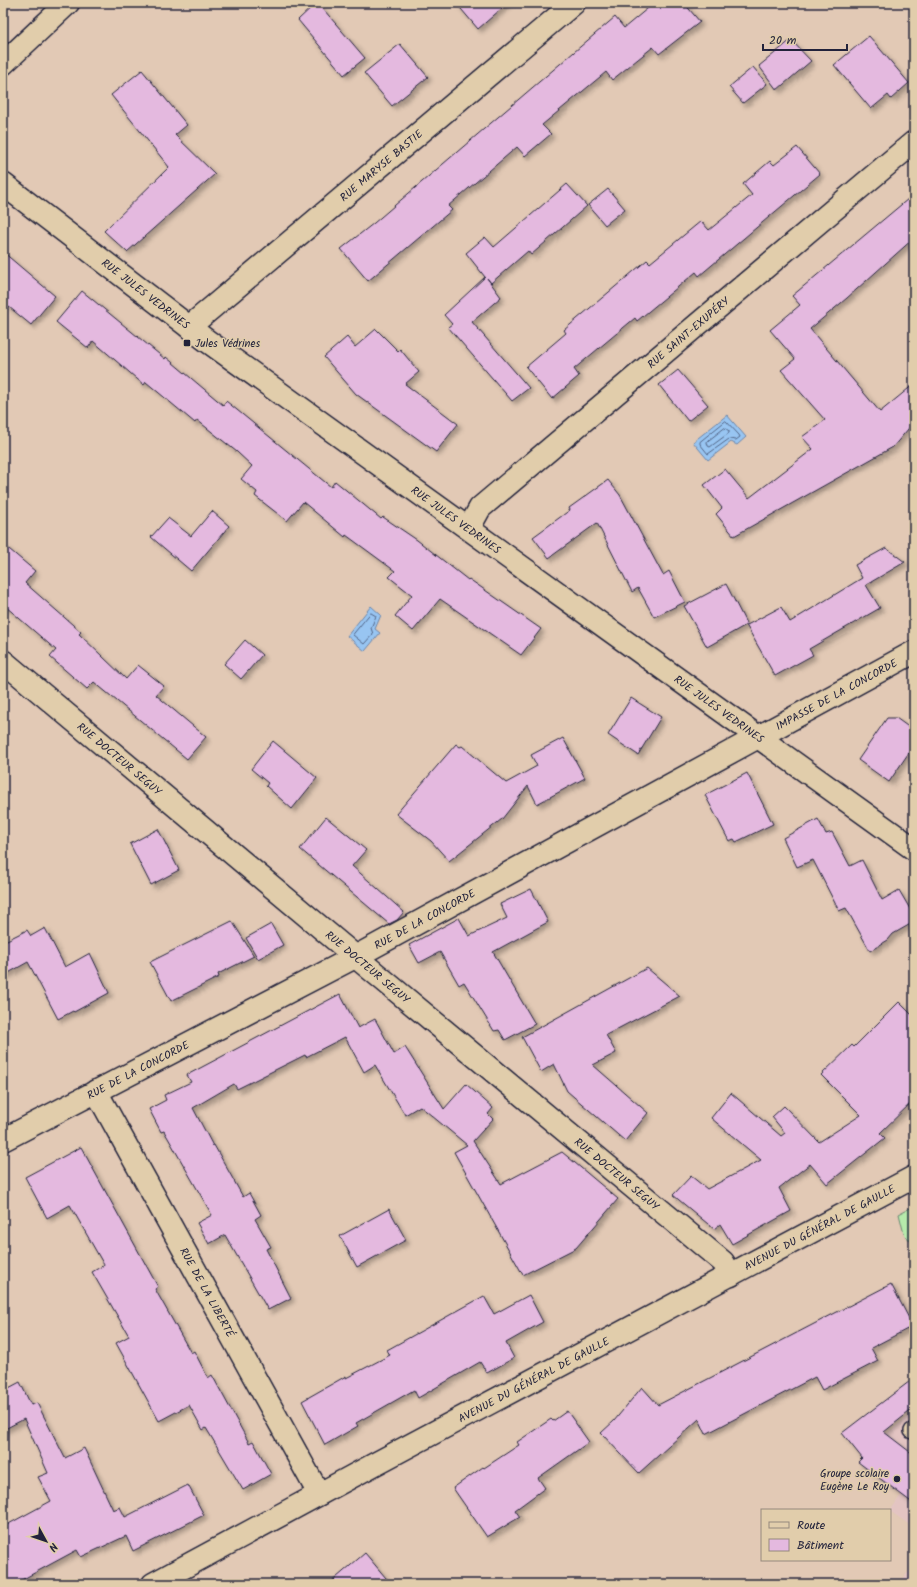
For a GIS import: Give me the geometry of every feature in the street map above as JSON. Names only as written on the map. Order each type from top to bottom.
[{"type":"street","points":[[3,64],[48,10],[68,3]]},
{"type":"street","name":"RUE MARYSE BASTIE","points":[[189,327],[574,3]]},
{"type":"street","name":"RUE SAINT-EXUPÉRY","points":[[469,528],[480,508],[914,142]]},
{"type":"street","name":"RUE JULES VEDRINES","points":[[3,184],[189,327],[914,849]]},
{"type":"street","name":"IMPASSE DE LA CONCORDE","points":[[758,738],[914,652]]},
{"type":"street","name":"RUE DOCTEUR SEGUY","points":[[3,661],[355,957],[723,1262],[730,1275]]},
{"type":"street","name":"RUE DE LA CONCORDE","points":[[3,1140],[355,957],[758,738]]},
{"type":"street","name":"RUE DE LA LIBERTÉ","points":[[96,1091],[319,1494]]},
{"type":"street","name":"AVENUE DU GÉNÉRAL DE GAULLE","points":[[153,1584],[914,1177]]},
{"type":"shaded area","name":"Groupe scolaire Eugène Le Roy","points":[[914,1412],[914,1528],[891,1512],[901,1495],[858,1462],[873,1444]]},
{"type":"shaded area","points":[[914,1565],[914,1584],[899,1584]]},
{"type":"green space","points":[[914,1206],[914,1245],[904,1234],[899,1214]]},
{"type":"water","points":[[727,415],[746,437],[737,445],[731,442],[708,460],[693,442]]},
{"type":"water","points":[[371,606],[381,615],[375,629],[380,633],[365,651],[347,636]]},
{"type":"building","points":[[316,3],[318,3],[365,58],[344,75],[298,20]]},
{"type":"building","points":[[456,3],[508,3],[478,29]]},
{"type":"building","points":[[654,3],[684,3],[700,22],[659,54],[653,47],[612,80],[606,72],[542,125],[551,134],[525,156],[517,147],[448,206],[452,210],[368,281],[341,249],[374,223],[615,17],[624,28]]},
{"type":"building","points":[[869,36],[909,83],[891,99],[888,95],[871,109],[834,65]]},
{"type":"building","points":[[791,40],[811,61],[777,90],[759,66]]},
{"type":"building","points":[[400,44],[428,77],[392,106],[364,73]]},
{"type":"building","points":[[753,67],[767,84],[743,103],[729,87]]},
{"type":"building","points":[[142,70],[187,125],[175,135],[215,174],[127,252],[104,231],[169,167],[111,95]]},
{"type":"building","points":[[797,147],[820,174],[699,276],[696,272],[637,321],[635,318],[574,369],[579,376],[552,399],[526,367],[566,333],[564,330],[647,260],[650,263],[701,221],[709,230],[752,195],[743,184],[770,161],[774,165]]},
{"type":"building","points":[[567,184],[587,206],[531,255],[528,251],[491,283],[487,278],[501,297],[472,322],[529,388],[512,401],[448,327],[452,324],[444,315],[485,277],[466,253],[485,237],[494,247]]},
{"type":"building","points":[[608,189],[625,209],[605,225],[588,205]]},
{"type":"building","points":[[914,194],[914,238],[810,329],[880,412],[914,384],[914,422],[893,447],[734,536],[716,514],[722,508],[704,485],[725,469],[749,498],[813,449],[802,437],[825,420],[781,370],[795,359],[770,330],[800,305],[792,296]]},
{"type":"building","points":[[3,252],[55,296],[31,325],[3,302]]},
{"type":"building","points":[[82,291],[165,359],[166,357],[223,405],[226,401],[331,487],[335,481],[381,519],[383,517],[417,540],[468,580],[469,579],[541,629],[521,655],[440,599],[413,631],[395,616],[412,595],[389,577],[395,571],[346,535],[345,537],[303,502],[287,521],[255,496],[257,492],[241,479],[252,466],[237,452],[197,420],[195,423],[146,382],[144,385],[93,341],[88,348],[56,322]]},
{"type":"building","points":[[376,329],[398,351],[400,349],[419,372],[405,384],[458,424],[436,452],[356,394],[324,357],[347,337],[355,347]]},
{"type":"building","points":[[678,370],[708,405],[688,421],[659,385]]},
{"type":"building","points":[[608,480],[620,495],[663,575],[669,571],[685,602],[654,617],[638,588],[632,592],[597,523],[549,558],[533,537],[570,510],[569,508]]},
{"type":"building","points":[[212,511],[229,526],[191,571],[151,537],[168,518],[191,536]]},
{"type":"building","points":[[3,544],[35,571],[25,583],[81,632],[79,634],[126,679],[138,665],[164,686],[156,695],[206,737],[187,759],[94,682],[87,689],[50,657],[56,650],[5,606],[3,609]]},
{"type":"building","points":[[886,548],[905,562],[866,585],[880,608],[809,649],[813,655],[775,676],[746,625],[707,647],[684,606],[726,584],[747,625],[781,607],[790,622],[862,578],[855,565]]},
{"type":"building","points":[[245,640],[262,655],[241,679],[224,664]]},
{"type":"building","points":[[631,698],[661,717],[638,755],[608,735]]},
{"type":"building","points":[[887,718],[896,718],[914,731],[914,745],[889,782],[858,760]]},
{"type":"building","points":[[563,738],[585,778],[537,804],[528,786],[502,819],[449,861],[431,841],[396,814],[456,744],[460,747],[462,746],[506,783],[537,766],[531,755]]},
{"type":"building","points":[[273,741],[317,778],[292,809],[266,786],[268,783],[251,769]]},
{"type":"building","points":[[747,773],[773,824],[736,842],[734,839],[729,841],[705,795]]},
{"type":"building","points":[[326,817],[366,850],[352,866],[404,912],[397,920],[389,924],[300,849]]},
{"type":"building","points":[[818,819],[826,834],[832,832],[850,866],[862,860],[882,900],[899,890],[914,916],[914,922],[893,934],[888,940],[870,951],[846,908],[839,911],[813,860],[797,867],[783,838]]},
{"type":"building","points":[[158,829],[179,870],[151,885],[130,844]]},
{"type":"building","points":[[531,889],[548,922],[493,952],[535,1024],[505,1040],[499,1030],[494,1031],[464,982],[459,985],[440,952],[419,963],[409,945],[459,918],[469,936],[507,918],[500,904]]},
{"type":"building","points":[[232,921],[254,956],[218,974],[219,977],[171,1001],[150,962]]},
{"type":"building","points":[[271,924],[283,945],[258,959],[246,938]]},
{"type":"building","points":[[45,928],[65,967],[90,953],[109,993],[58,1019],[28,962],[3,976],[3,942],[27,930],[31,936]]},
{"type":"building","points":[[647,968],[680,996],[606,1035],[616,1053],[593,1065],[648,1113],[625,1141],[567,1091],[554,1064],[541,1072],[522,1037]]},
{"type":"building","points":[[340,994],[358,1028],[375,1019],[394,1054],[405,1047],[444,1109],[466,1084],[493,1108],[488,1114],[493,1119],[473,1141],[501,1184],[562,1152],[618,1199],[576,1248],[523,1275],[454,1152],[467,1145],[420,1106],[405,1115],[375,1065],[364,1072],[345,1037],[237,1089],[234,1084],[193,1108],[243,1197],[249,1193],[261,1215],[255,1219],[271,1247],[266,1249],[291,1298],[268,1310],[225,1235],[209,1244],[197,1223],[212,1215],[164,1131],[161,1132],[149,1109],[166,1100],[164,1095],[191,1082],[187,1075]]},
{"type":"building","points":[[899,1002],[914,1017],[914,1100],[880,1133],[885,1138],[827,1184],[810,1164],[779,1188],[791,1211],[732,1244],[720,1224],[714,1229],[673,1195],[691,1176],[707,1189],[761,1160],[711,1118],[731,1093],[781,1136],[785,1133],[772,1117],[784,1106],[819,1142],[861,1115],[821,1075],[852,1045],[854,1047]]},
{"type":"building","points":[[81,1147],[158,1287],[155,1289],[191,1353],[194,1351],[208,1378],[212,1375],[249,1443],[253,1441],[271,1474],[243,1490],[206,1428],[203,1430],[189,1405],[159,1421],[116,1343],[129,1336],[92,1272],[104,1265],[70,1205],[47,1218],[25,1177]]},
{"type":"building","points":[[389,1209],[406,1240],[357,1267],[340,1236]]},
{"type":"building","points":[[891,1284],[913,1326],[871,1348],[878,1361],[822,1390],[815,1377],[706,1434],[699,1419],[639,1473],[601,1433],[614,1421],[642,1387],[658,1405]]},
{"type":"building","points":[[529,1295],[543,1322],[506,1343],[514,1358],[487,1373],[480,1362],[418,1398],[414,1390],[356,1423],[358,1426],[325,1445],[302,1401],[346,1376],[346,1378],[390,1355],[387,1350],[484,1296],[494,1314]]},
{"type":"building","points":[[914,1378],[914,1408],[884,1432],[914,1455],[914,1504],[858,1462],[862,1458],[842,1433]]},
{"type":"building","points":[[20,1382],[31,1405],[37,1403],[65,1458],[84,1448],[113,1510],[120,1507],[125,1517],[188,1485],[204,1515],[133,1551],[126,1536],[81,1557],[77,1550],[14,1584],[3,1584],[3,1527],[51,1501],[38,1477],[48,1473],[24,1419],[3,1430],[3,1391]]},
{"type":"building","points":[[567,1411],[589,1442],[538,1478],[545,1488],[515,1510],[520,1517],[487,1537],[453,1488],[483,1467],[484,1468],[519,1445],[517,1442],[551,1419],[553,1421]]},
{"type":"building","points":[[365,1553],[391,1584],[329,1584]]},
{"type":"place","name":"Jules Védrines","points":[[187,343]]},
{"type":"place","name":"Groupe scolaire Eugène Le Roy","points":[[897,1479]]}]
